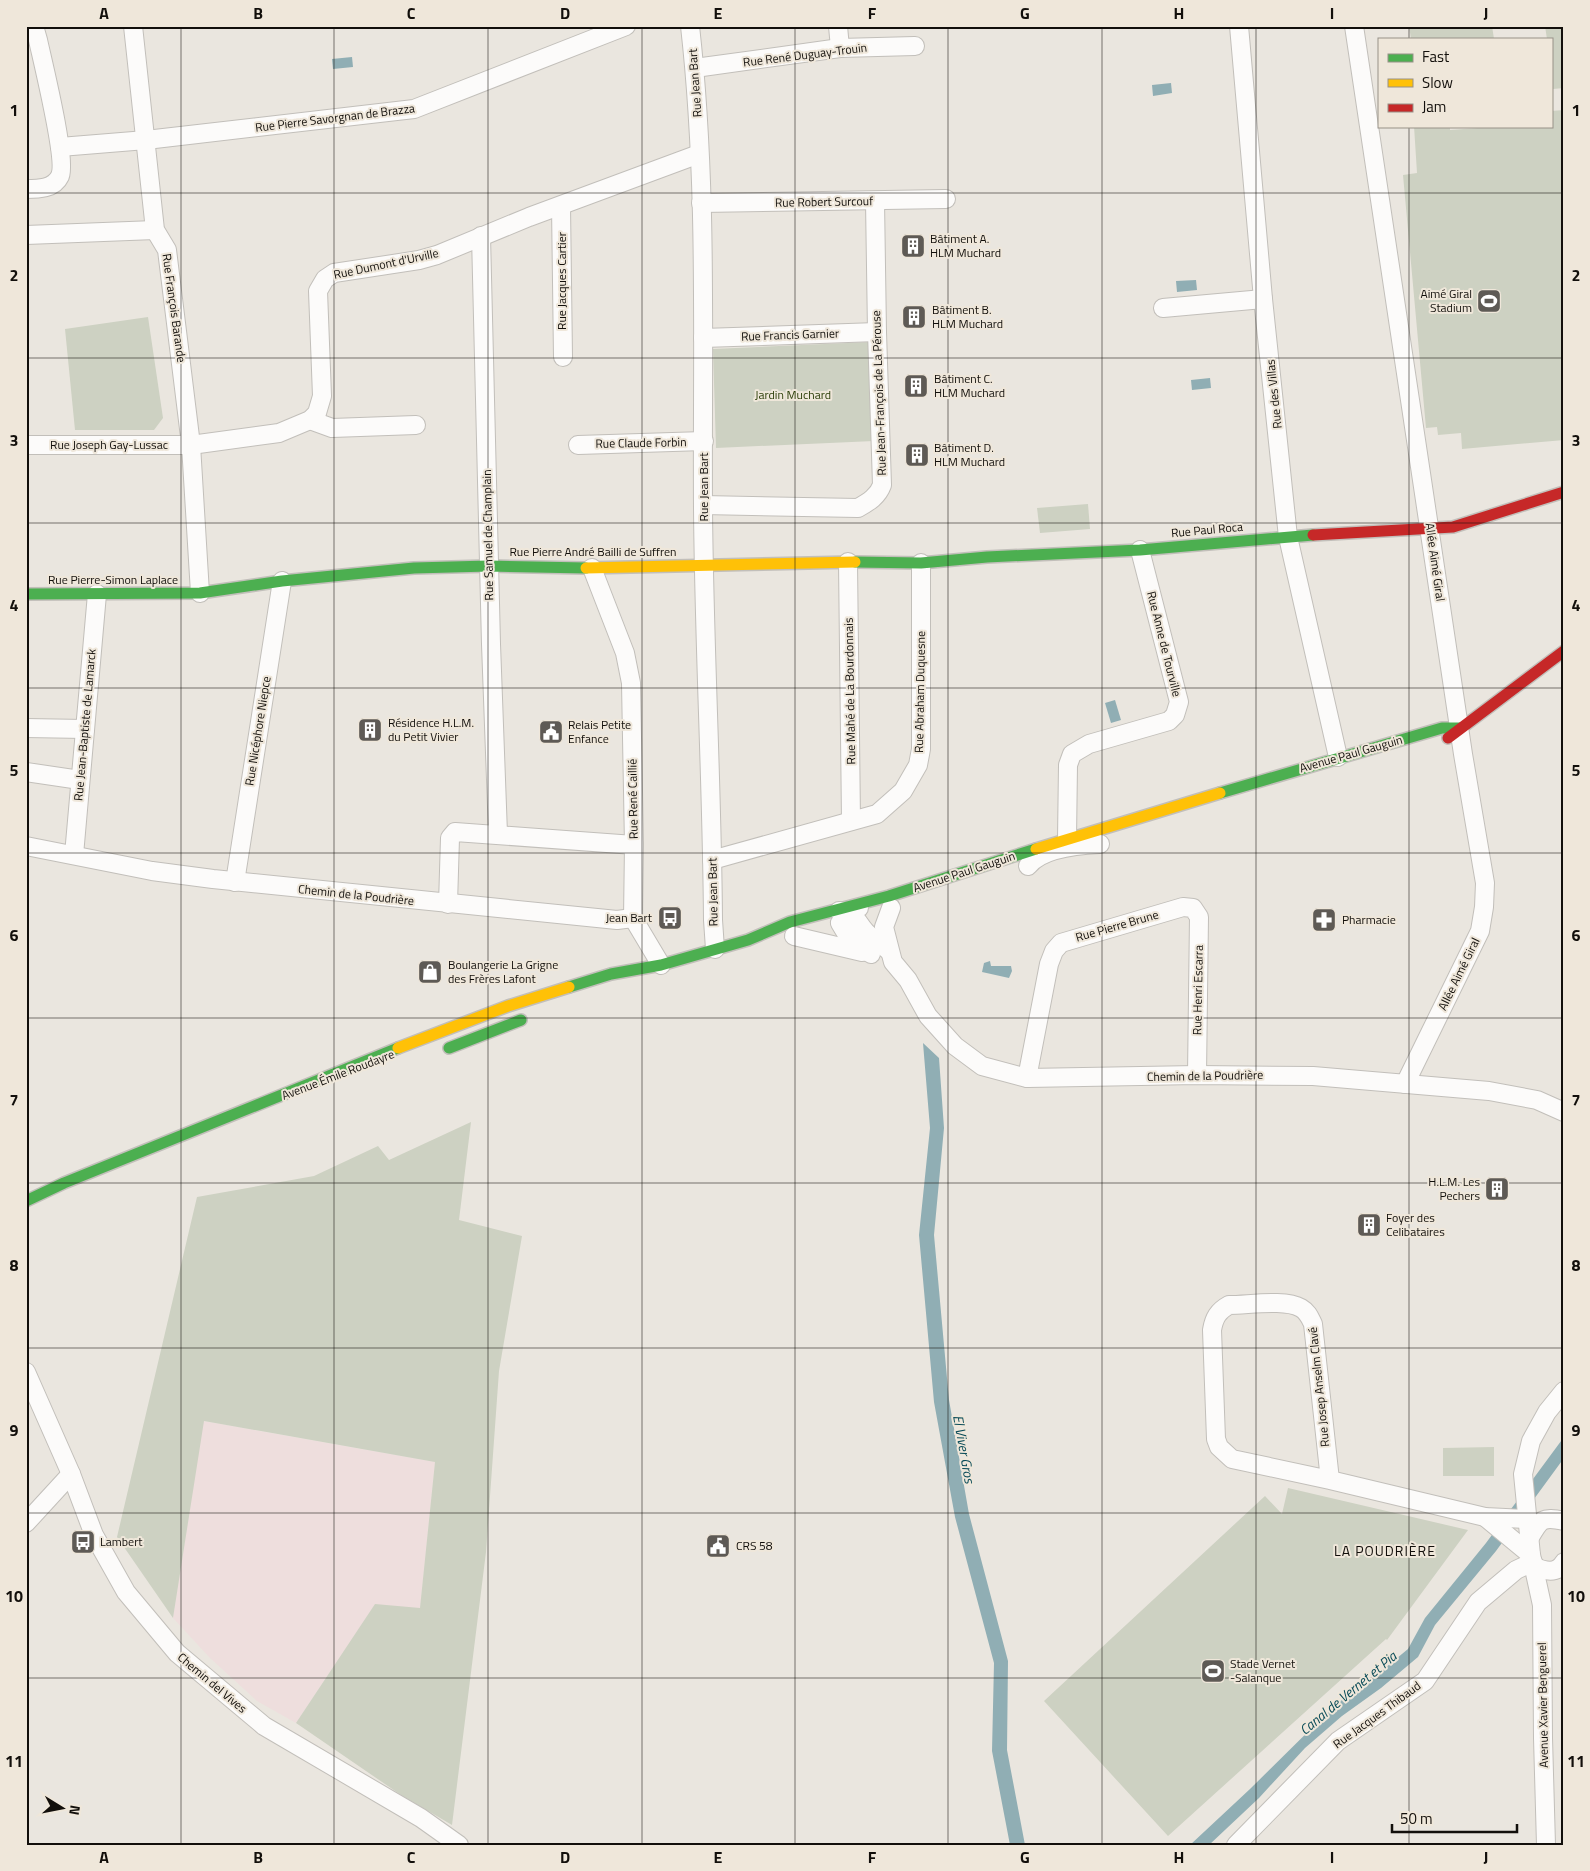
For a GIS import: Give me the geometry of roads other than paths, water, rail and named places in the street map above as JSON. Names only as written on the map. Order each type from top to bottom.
[{"type":"street","points":[[26,189],[41,188],[56,182],[60,176],[62,166],[60,147],[34,26]]},
{"type":"street","name":"Rue François Barande","points":[[133,26],[154,230],[167,250],[191,445],[200,593]]},
{"type":"street","name":"Rue Pierre Savorgnan de Brazza","points":[[60,147],[146,140],[414,110],[626,26]]},
{"type":"street","name":"Rue Jean Bart","points":[[690,26],[695,68],[701,203],[704,565],[715,949]]},
{"type":"street","points":[[838,26],[840,48]]},
{"type":"street","name":"Rue des Villas","points":[[1239,26],[1262,300],[1288,537],[1338,757]]},
{"type":"street","name":"Allée Aimé Giral","points":[[1354,26],[1484,883],[1484,907],[1480,931],[1405,1084]]},
{"type":"street","name":"Rue René Duguay-Trouin","points":[[695,68],[840,48],[916,46]]},
{"type":"street","name":"Rue Dumont d'Urville","points":[[310,420],[317,413],[322,396],[318,290],[325,279],[334,273],[419,260],[437,255],[481,236],[699,154]]},
{"type":"street","name":"Rue Robert Surcouf","points":[[701,203],[946,199]]},
{"type":"street","name":"Rue Jean-François de La Pérouse","points":[[703,505],[858,508],[870,502],[879,491],[882,485],[875,201]]},
{"type":"street","name":"Rue Jacques Cartier","points":[[561,206],[563,357]]},
{"type":"street","points":[[26,234],[154,230]]},
{"type":"street","name":"Rue Samuel de Champlain","points":[[481,236],[498,834]]},
{"type":"street","points":[[1163,308],[1262,300]]},
{"type":"street","name":"Rue Francis Garnier","points":[[703,338],[877,332]]},
{"type":"street","points":[[191,445],[279,433],[310,420],[332,428],[416,425]]},
{"type":"street","name":"Rue Claude Forbin","points":[[578,445],[704,441]]},
{"type":"street","name":"Rue Joseph Gay-Lussac","points":[[26,445],[191,445]]},
{"type":"street","name":"Rue Paul Roca","points":[[987,558],[1140,550],[1288,537],[1453,527],[1564,492]]},
{"type":"street","name":"Rue Anne de Tourville","points":[[1068,842],[1068,764],[1072,754],[1088,744],[1169,721],[1175,715],[1179,702],[1140,550]]},
{"type":"street","name":"Rue Pierre André Bailli de Suffren","points":[[200,593],[282,581],[388,570],[489,566],[592,568],[848,562],[921,563],[987,558]]},
{"type":"street","name":"Rue Mahé de La Bourdonnais","points":[[848,562],[852,821]]},
{"type":"street","name":"Rue Abraham Duquesne","points":[[712,860],[877,814],[903,791],[918,765],[922,749],[921,563]]},
{"type":"street","name":"Rue René Caillié","points":[[592,568],[625,652],[631,683],[634,845],[633,918]]},
{"type":"street","name":"Rue Nicéphore Niepce","points":[[235,882],[282,581]]},
{"type":"street","name":"Rue Pierre-Simon Laplace","points":[[26,594],[200,593]]},
{"type":"street","name":"Rue Jean-Baptiste de Lamarck","points":[[74,855],[97,594]]},
{"type":"street","points":[[1435,743],[1445,741],[1564,651]]},
{"type":"street","points":[[26,728],[85,729]]},
{"type":"street","name":"Avenue Paul Gauguin","points":[[748,940],[794,936],[1068,842],[1338,757],[1442,728],[1460,728]]},
{"type":"street","name":"Avenue Paul Gauguin","points":[[1232,802],[1341,768],[1398,753]]},
{"type":"street","points":[[26,772],[80,780]]},
{"type":"street","points":[[448,904],[450,838],[455,832],[634,845]]},
{"type":"street","name":"Avenue Paul Gauguin","points":[[1023,868],[1032,860],[1068,842],[1105,843]]},
{"type":"street","name":"Avenue Paul Gauguin","points":[[1023,868],[1105,843]]},
{"type":"street","name":"Chemin de la Poudrière","points":[[26,846],[152,871],[235,882],[617,920],[633,918]]},
{"type":"street","points":[[871,954],[848,938],[846,918],[894,903]]},
{"type":"street","name":"Chemin de la Poudrière","points":[[891,956],[884,927],[894,903]]},
{"type":"street","name":"Rue Pierre Brune","points":[[1027,1078],[1049,964],[1054,951],[1061,943],[1183,907],[1193,908]]},
{"type":"street","name":"Rue Henri Escarra","points":[[1193,908],[1199,917],[1196,1075]]},
{"type":"street","points":[[633,918],[661,965]]},
{"type":"street","name":"Avenue Paul Gauguin","points":[[748,940],[790,922],[846,918]]},
{"type":"street","name":"Chemin de la Poudrière","points":[[846,918],[865,931],[891,956],[908,980],[928,1016],[955,1046],[982,1066],[1027,1078],[1196,1075],[1312,1076],[1489,1091],[1537,1100],[1564,1112]]},
{"type":"street","points":[[794,936],[871,954],[891,956]]},
{"type":"street","name":"Avenue Émile Roudayre","points":[[26,1200],[64,1182],[251,1112],[508,1006],[611,974],[661,965],[748,940]]},
{"type":"street","name":"Avenue Émile Roudayre","points":[[623,983],[661,965]]},
{"type":"street","points":[[442,1050],[528,1017]]},
{"type":"street","name":"Rue Josep Anselm Clavé","points":[[1330,1480],[1313,1324],[1308,1314],[1301,1308],[1289,1304],[1229,1305],[1221,1310],[1214,1320],[1212,1330],[1216,1439],[1220,1447],[1232,1458],[1485,1517],[1526,1518]]},
{"type":"street","name":"Chemin del Vives","points":[[28,1377],[70,1474],[94,1536],[126,1592],[177,1653],[264,1726],[420,1818],[459,1845]]},
{"type":"street","name":"Avenue Xavier Benguerel","points":[[1546,1845],[1542,1605],[1526,1518],[1523,1474],[1530,1441],[1547,1412],[1564,1391]]},
{"type":"street","points":[[26,1523],[70,1474]]},
{"type":"street","name":"Rue Josep Anselm Clavé","points":[[1485,1517],[1532,1555]]},
{"type":"street","points":[[1564,1521],[1549,1518],[1538,1522],[1532,1555],[1547,1572],[1562,1566],[1564,1562]]},
{"type":"street","name":"Rue Jacques Thibaud","points":[[1236,1845],[1338,1741],[1424,1681],[1478,1602],[1532,1555]]},
{"type":"water","points":[[352,57],[353,67],[333,69],[332,59]]},
{"type":"water","points":[[1171,83],[1172,93],[1153,96],[1152,85]]},
{"type":"water","points":[[1196,280],[1197,290],[1177,292],[1176,281]]},
{"type":"water","points":[[1210,378],[1211,388],[1192,390],[1191,380]]},
{"type":"water","points":[[1115,700],[1121,720],[1111,723],[1105,703]]},
{"type":"water","points":[[990,961],[991,966],[1011,966],[1012,971],[1009,978],[982,972],[984,963]]},
{"type":"water","points":[[923,1043],[939,1058],[944,1128],[934,1235],[949,1400],[969,1514],[1008,1661],[1007,1750],[1025,1845],[1010,1845],[992,1751],[994,1663],[955,1517],[934,1402],[919,1235],[930,1128]]},
{"type":"water","points":[[1564,1437],[1564,1458],[1496,1551],[1435,1625],[1418,1657],[1381,1688],[1342,1716],[1305,1748],[1259,1798],[1209,1845],[1190,1845],[1335,1705],[1373,1678],[1408,1649],[1425,1618],[1486,1543]]},
{"type":"place","name":"Bâtiment A. HLM Muchard","points":[[913,246]]},
{"type":"place","name":"Aimé Giral Stadium","points":[[1489,301]]},
{"type":"place","name":"Bâtiment B. HLM Muchard","points":[[914,317]]},
{"type":"place","name":"Bâtiment C. HLM Muchard","points":[[916,386]]},
{"type":"place","name":"Bâtiment D. HLM Muchard","points":[[917,455]]},
{"type":"place","name":"Résidence H.L.M. du Petit Vivier","points":[[370,730]]},
{"type":"place","name":"Relais Petite Enfance","points":[[551,732]]},
{"type":"place","name":"Jean Bart","points":[[670,918]]},
{"type":"place","name":"Pharmacie","points":[[1324,920]]},
{"type":"place","name":"Boulangerie La Grigne des Frères Lafont","points":[[430,972]]},
{"type":"place","name":"H.L.M. Les Pechers","points":[[1497,1189]]},
{"type":"place","name":"Foyer des Celibataires","points":[[1369,1225]]},
{"type":"place","name":"Lambert","points":[[83,1542]]},
{"type":"place","name":"CRS 58","points":[[718,1546]]},
{"type":"place","name":"Stade Vernet -Salanque","points":[[1213,1671]]},
{"type":"district","name":"LA POUDRIÈRE","points":[[1385,1551]]},
{"type":"park label","name":"Jardin Muchard","points":[[793,395]]},
{"type":"water label","name":"El Viver Gros","points":[[964,1449]]},
{"type":"water label","name":"Canal de Vernet et Pia","points":[[1348,1693]]}]
